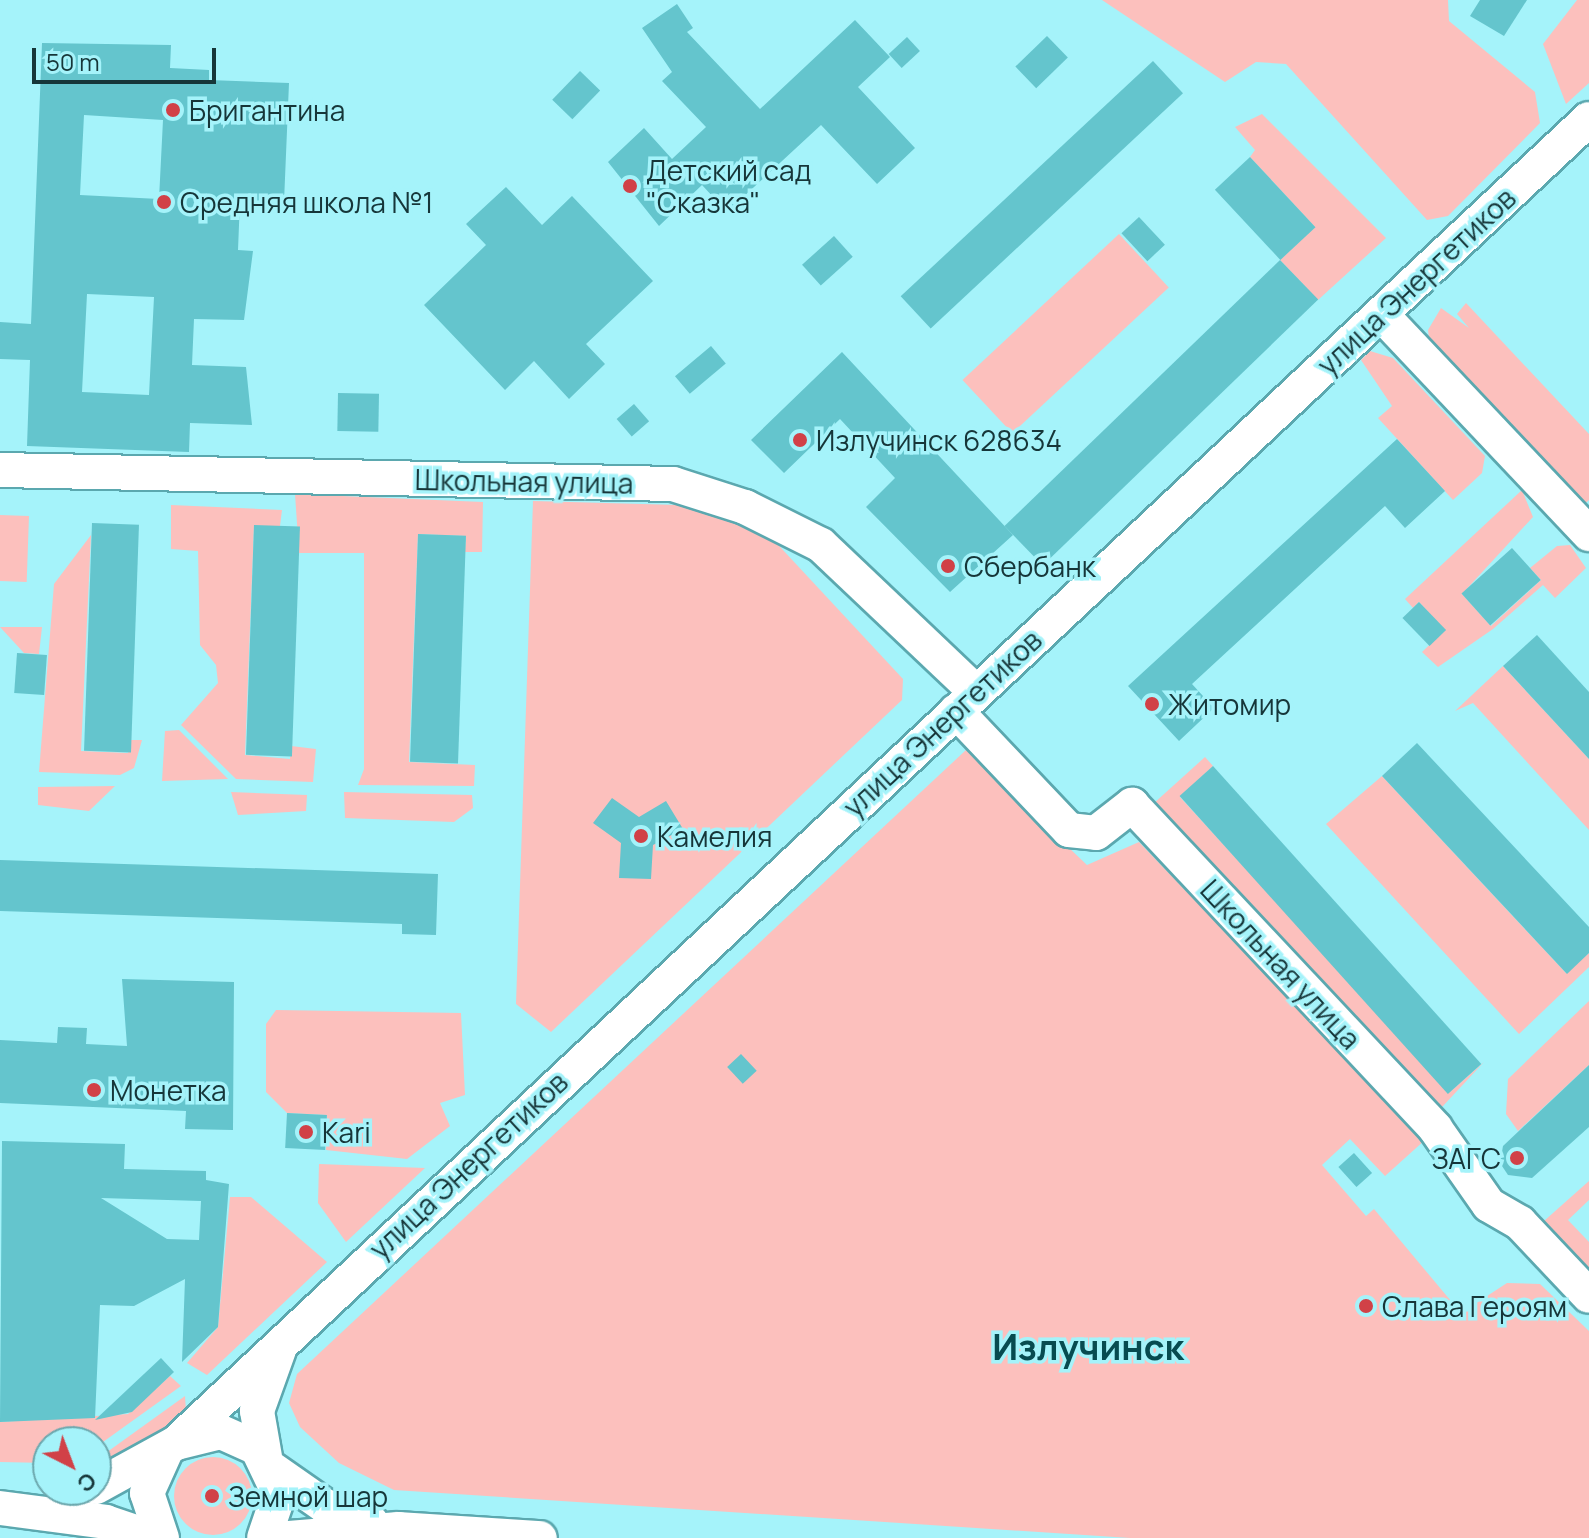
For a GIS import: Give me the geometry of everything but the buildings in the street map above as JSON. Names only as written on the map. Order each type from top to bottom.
[{"type":"street","name":"улица Энергетиков","points":[[171,1447],[295,1327],[1589,119]]},
{"type":"street","points":[[1381,314],[1589,534]]},
{"type":"street","name":"Школьная улица","points":[[0,470],[673,484],[745,507],[821,545],[966,701],[1069,830],[1096,833],[1132,805],[1435,1128],[1489,1205],[1520,1223],[1589,1296]]},
{"type":"street","points":[[264,1538],[278,1507],[257,1426],[260,1395],[295,1327]]},
{"type":"street","points":[[112,1478],[171,1447],[221,1432],[269,1463],[325,1506],[399,1529]]},
{"type":"street","points":[[162,1538],[147,1493],[171,1447]]},
{"type":"street","points":[[7,1508],[32,1502]]},
{"type":"street","points":[[7,1508],[106,1522],[153,1538]]},
{"type":"street","points":[[289,1538],[399,1529],[540,1538]]},
{"type":"shaded area","points":[[1102,0],[1448,0],[1449,21],[1535,92],[1540,123],[1448,216],[1427,220],[1286,64],[1256,62],[1225,82]]},
{"type":"shaded area","points":[[1577,0],[1589,0],[1589,83],[1566,104],[1543,44]]},
{"type":"shaded area","points":[[1262,114],[1386,238],[1318,300],[1280,260],[1315,227],[1250,157],[1255,150],[1235,127]]},
{"type":"shaded area","points":[[1119,234],[1169,287],[1012,433],[962,380]]},
{"type":"shaded area","points":[[1466,303],[1589,434],[1589,500],[1580,508],[1430,345],[1428,330],[1441,308],[1469,328],[1457,314]]},
{"type":"shaded area","points":[[1370,351],[1393,358],[1485,456],[1482,473],[1453,500],[1378,418],[1392,406],[1361,360]]},
{"type":"shaded area","points":[[1522,490],[1533,517],[1462,594],[1491,626],[1541,580],[1530,568],[1557,546],[1570,545],[1586,568],[1555,598],[1543,585],[1493,629],[1438,667],[1422,652],[1445,630],[1419,602],[1413,608],[1405,599]]},
{"type":"shaded area","points":[[295,494],[483,502],[482,552],[465,552],[466,536],[418,534],[409,762],[475,765],[474,786],[358,785],[364,769],[364,553],[299,553]]},
{"type":"shaded area","points":[[533,501],[678,505],[769,535],[903,679],[902,700],[551,1032],[516,1004]]},
{"type":"shaded area","points":[[171,505],[282,510],[280,526],[254,526],[245,755],[290,759],[291,746],[316,749],[313,782],[236,779],[181,725],[218,683],[216,665],[200,645],[198,551],[171,549]]},
{"type":"shaded area","points":[[0,515],[29,516],[27,582],[0,581]]},
{"type":"shaded area","points":[[91,535],[81,751],[128,753],[129,740],[142,740],[134,768],[120,775],[39,772],[54,584]]},
{"type":"shaded area","points":[[0,627],[42,627],[39,654],[24,653]]},
{"type":"shaded area","points":[[1503,666],[1589,759],[1589,830],[1473,703],[1455,711]]},
{"type":"shaded area","points":[[179,730],[228,779],[162,781],[165,731]]},
{"type":"shaded area","points":[[966,750],[1087,865],[1139,842],[1425,1140],[1385,1176],[1350,1139],[1322,1165],[1366,1216],[1374,1209],[1461,1313],[1507,1283],[1540,1284],[1589,1331],[1589,1538],[1130,1538],[394,1490],[339,1463],[300,1427],[289,1403],[297,1374]]},
{"type":"shaded area","points":[[1205,757],[1213,766],[1180,797],[1450,1092],[1484,1062],[1443,1106],[1434,1110],[1153,804]]},
{"type":"shaded area","points":[[1382,776],[1566,973],[1589,953],[1589,967],[1519,1034],[1326,824]]},
{"type":"shaded area","points":[[115,786],[89,811],[38,805],[38,787]]},
{"type":"shaded area","points":[[231,792],[307,795],[306,811],[238,815]]},
{"type":"shaded area","points":[[344,792],[472,795],[473,808],[454,822],[345,818]]},
{"type":"shaded area","points":[[1589,1001],[1589,1065],[1518,1131],[1506,1114],[1508,1079]]},
{"type":"shaded area","points":[[276,1010],[461,1013],[465,1095],[440,1103],[450,1126],[407,1159],[326,1150],[327,1115],[287,1113],[266,1092],[266,1024]]},
{"type":"shaded area","points":[[319,1164],[425,1168],[346,1242],[318,1203]]},
{"type":"shaded area","points":[[1589,1181],[1589,1200],[1568,1220],[1589,1242],[1589,1287],[1541,1232],[1544,1221]]},
{"type":"shaded area","points":[[230,1197],[251,1197],[327,1262],[207,1375],[187,1363],[218,1327]]},
{"type":"shaded area","points":[[170,1376],[181,1386],[112,1436],[112,1426],[32,1426],[32,1463],[0,1462],[0,1422],[128,1414]]},
{"type":"shaded area","points":[[185,1396],[186,1412],[144,1451],[112,1467],[112,1448]]},
{"type":"shaded area","points":[[205,1457],[221,1457],[235,1463],[246,1474],[252,1496],[246,1518],[235,1529],[221,1535],[205,1535],[191,1529],[180,1518],[174,1504],[174,1488],[180,1474],[191,1463]]},
{"type":"place","name":"Бригантина","points":[[173,110]]},
{"type":"place","name":"Детский сад \"Сказка\"","points":[[630,186]]},
{"type":"place","name":"Средняя школа №1","points":[[164,202]]},
{"type":"place","name":"Излучинск 628634","points":[[800,440]]},
{"type":"place","name":"Сбербанк","points":[[948,566]]},
{"type":"place","name":"Житомир","points":[[1152,704]]},
{"type":"place","name":"Камелия","points":[[641,836]]},
{"type":"place","name":"Монетка","points":[[94,1090]]},
{"type":"place","name":"Kari","points":[[306,1132]]},
{"type":"place","name":"ЗАГС","points":[[1517,1158]]},
{"type":"place","name":"Слава Героям","points":[[1366,1306]]},
{"type":"place","name":"Земной шар","points":[[212,1496]]},
{"type":"district","name":"Излучинск","points":[[1088,1347]]}]
